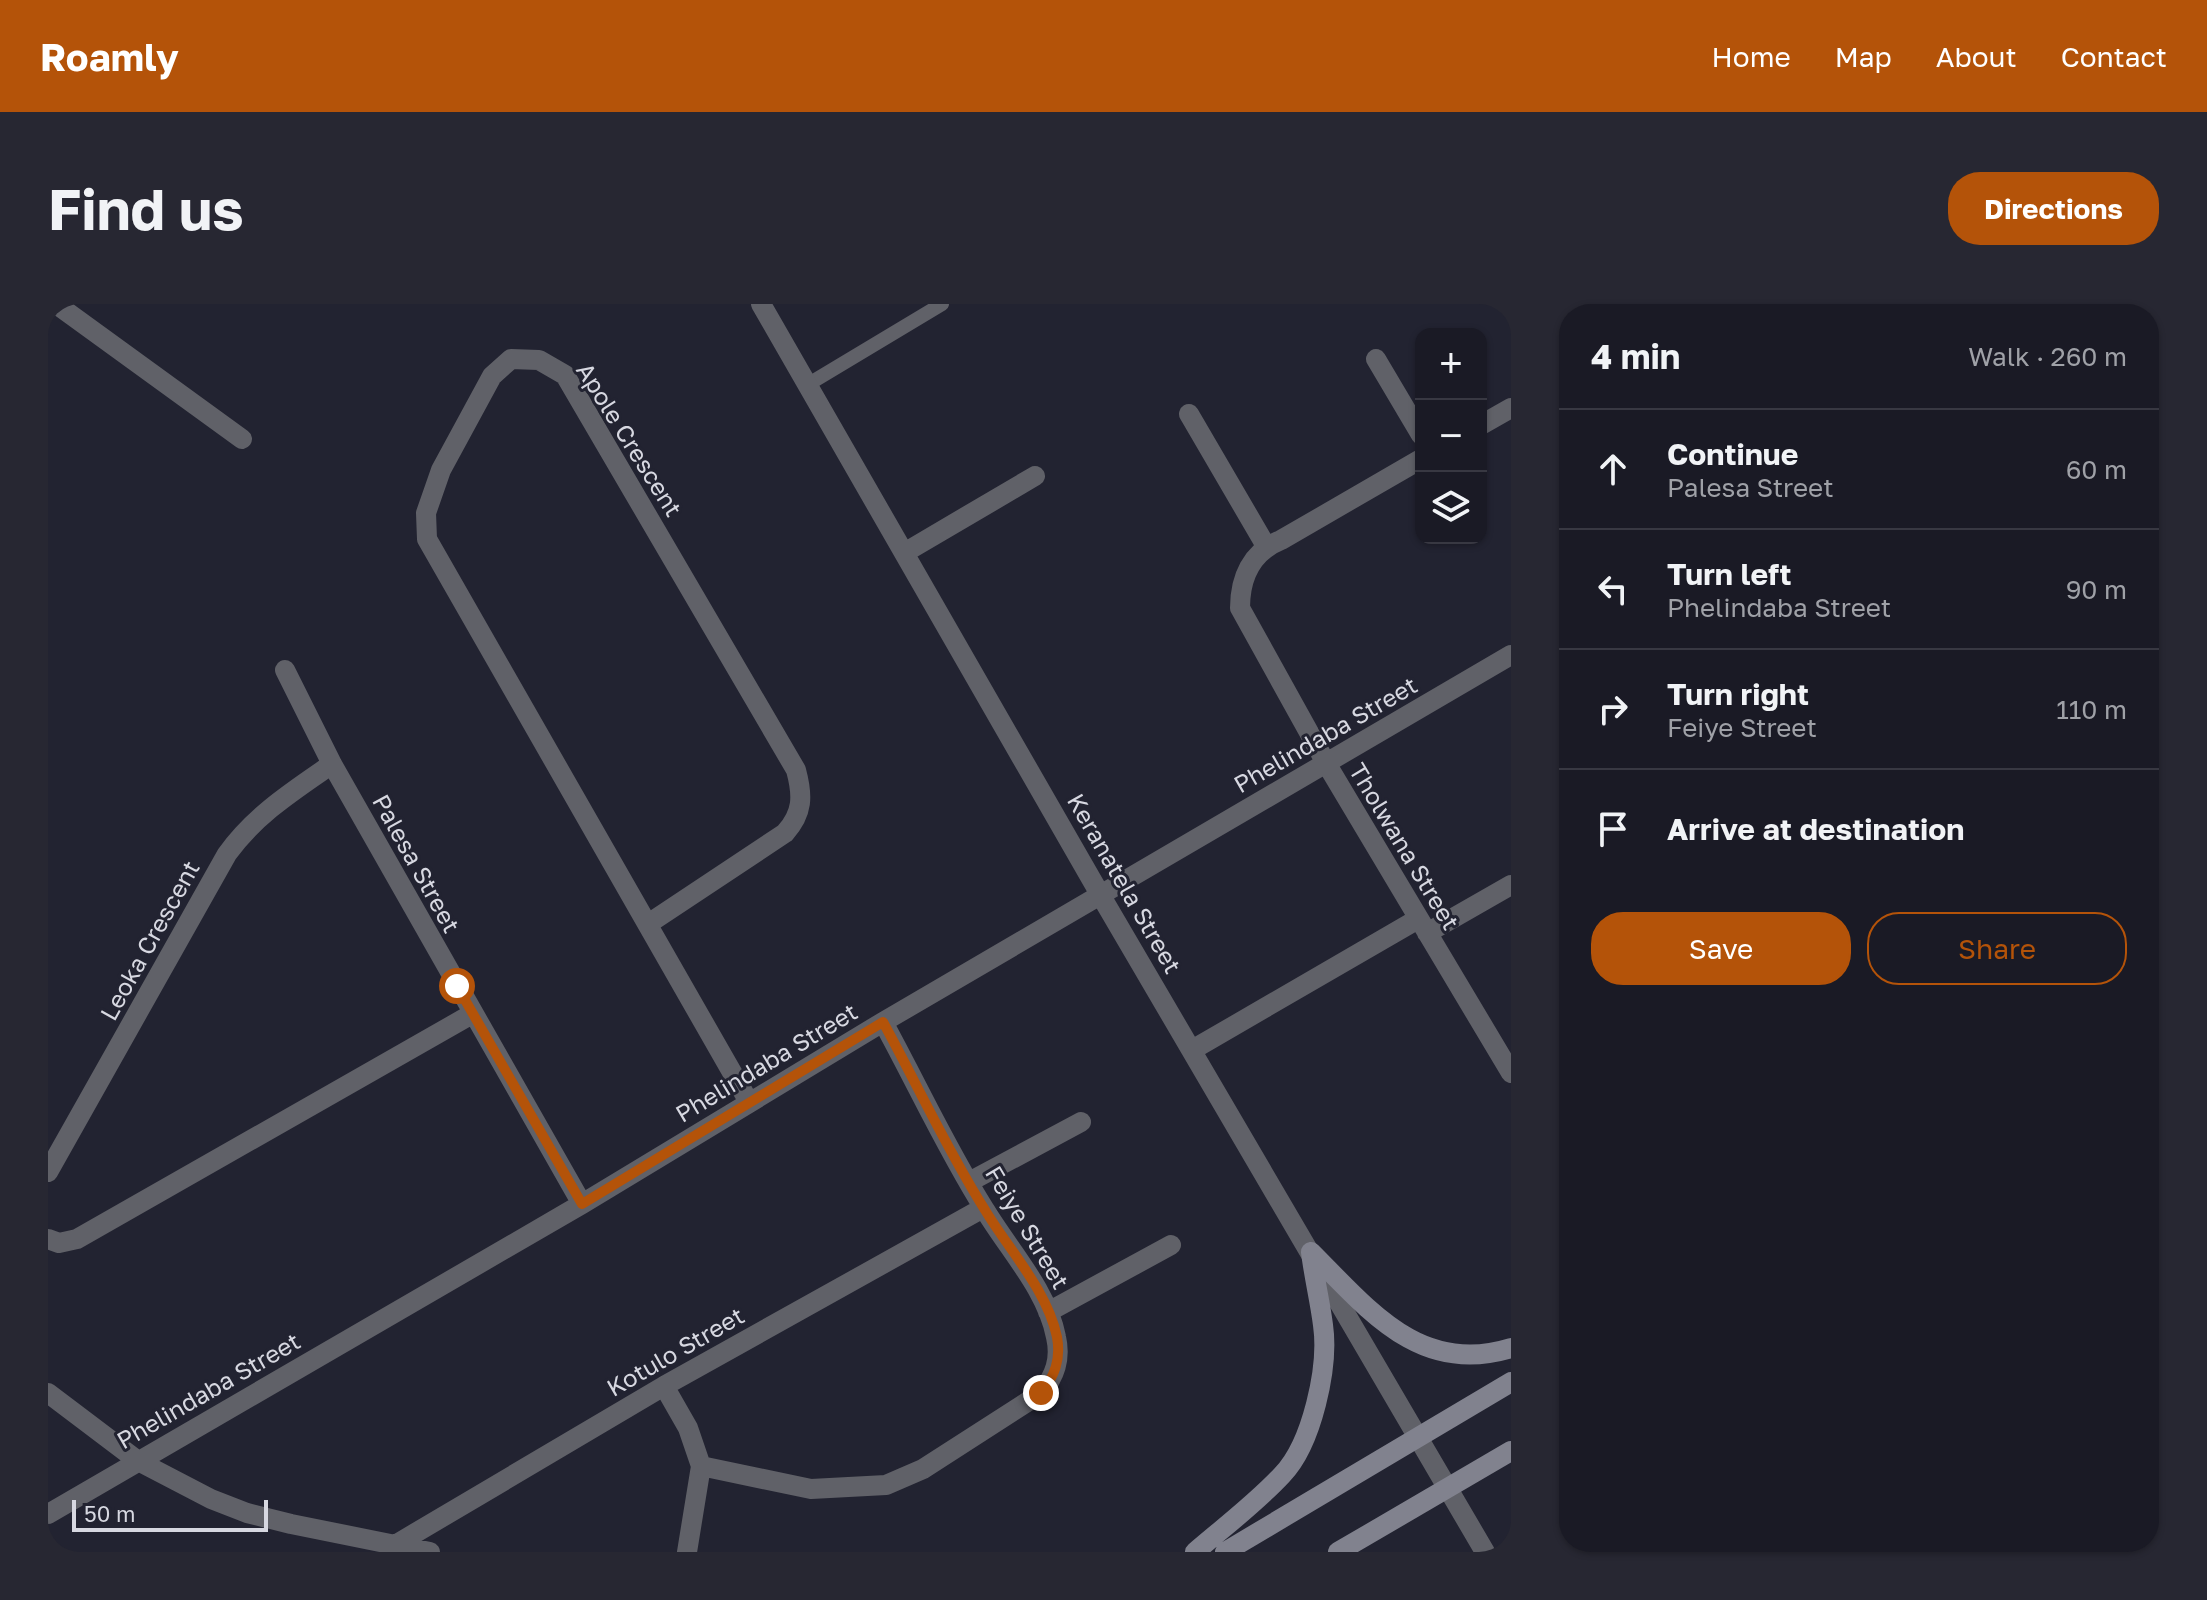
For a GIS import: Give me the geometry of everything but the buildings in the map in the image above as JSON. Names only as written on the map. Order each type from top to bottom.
[{"type":"main road","points":[[1311,1252],[1383,1323],[1411,1341],[1442,1352],[1472,1357],[1511,1348]]},
{"type":"main road","points":[[1195,1552],[1285,1473],[1301,1448],[1314,1416],[1324,1328],[1311,1252]]},
{"type":"main road","points":[[1225,1552],[1511,1382]]},
{"type":"main road","points":[[1338,1552],[1511,1451]]},
{"type":"street","points":[[56,304],[242,439]]},
{"type":"street","name":"Keranatela Street","points":[[761,304],[1101,896],[1485,1552]]},
{"type":"street","name":"Apole Crescent","points":[[511,359],[539,360],[565,375],[796,770],[802,792],[800,809],[785,833],[648,924],[427,539],[426,513],[441,470],[492,376],[511,359]]},
{"type":"street","points":[[1376,359],[1415,425]]},
{"type":"street","points":[[1487,422],[1511,408]]},
{"type":"street","points":[[1189,414],[1266,546]]},
{"type":"street","name":"Tholwana Street","points":[[1415,462],[1266,546],[1251,562],[1240,587],[1240,608],[1326,763],[1511,1073]]},
{"type":"street","points":[[904,553],[1035,476]]},
{"type":"street","name":"Phelindaba Street","points":[[48,1514],[582,1204],[883,1022],[1511,655]]},
{"type":"street","name":"Palesa Street","points":[[285,670],[332,764],[582,1204]]},
{"type":"street","name":"Leoka Crescent","points":[[48,1172],[227,854],[239,837],[271,806],[332,764]]},
{"type":"street","points":[[1192,1050],[1422,926],[1511,885]]},
{"type":"street","points":[[648,924],[749,1102]]},
{"type":"street","points":[[48,1239],[59,1243],[77,1239],[472,1014]]},
{"type":"street","name":"Feiye Street","points":[[701,1466],[811,1489],[886,1485],[903,1479],[1041,1393],[1050,1382],[1059,1354],[1048,1312],[983,1208],[883,1022]]},
{"type":"street","points":[[969,1182],[1081,1122]]},
{"type":"street","name":"Kotulo Street","points":[[395,1545],[664,1386],[983,1208]]},
{"type":"street","points":[[1048,1312],[1171,1245]]},
{"type":"street","points":[[664,1386],[688,1428],[701,1466],[687,1552]]},
{"type":"street","points":[[48,1393],[138,1461],[211,1499],[247,1513],[291,1524],[430,1552]]},
{"type":"lane","points":[[807,385],[942,304]]},
{"type":"route","points":[[457,986],[582,1204],[883,1022],[983,1208],[1042,1299],[1050,1317],[1059,1354],[1056,1369],[1041,1393]]}]
